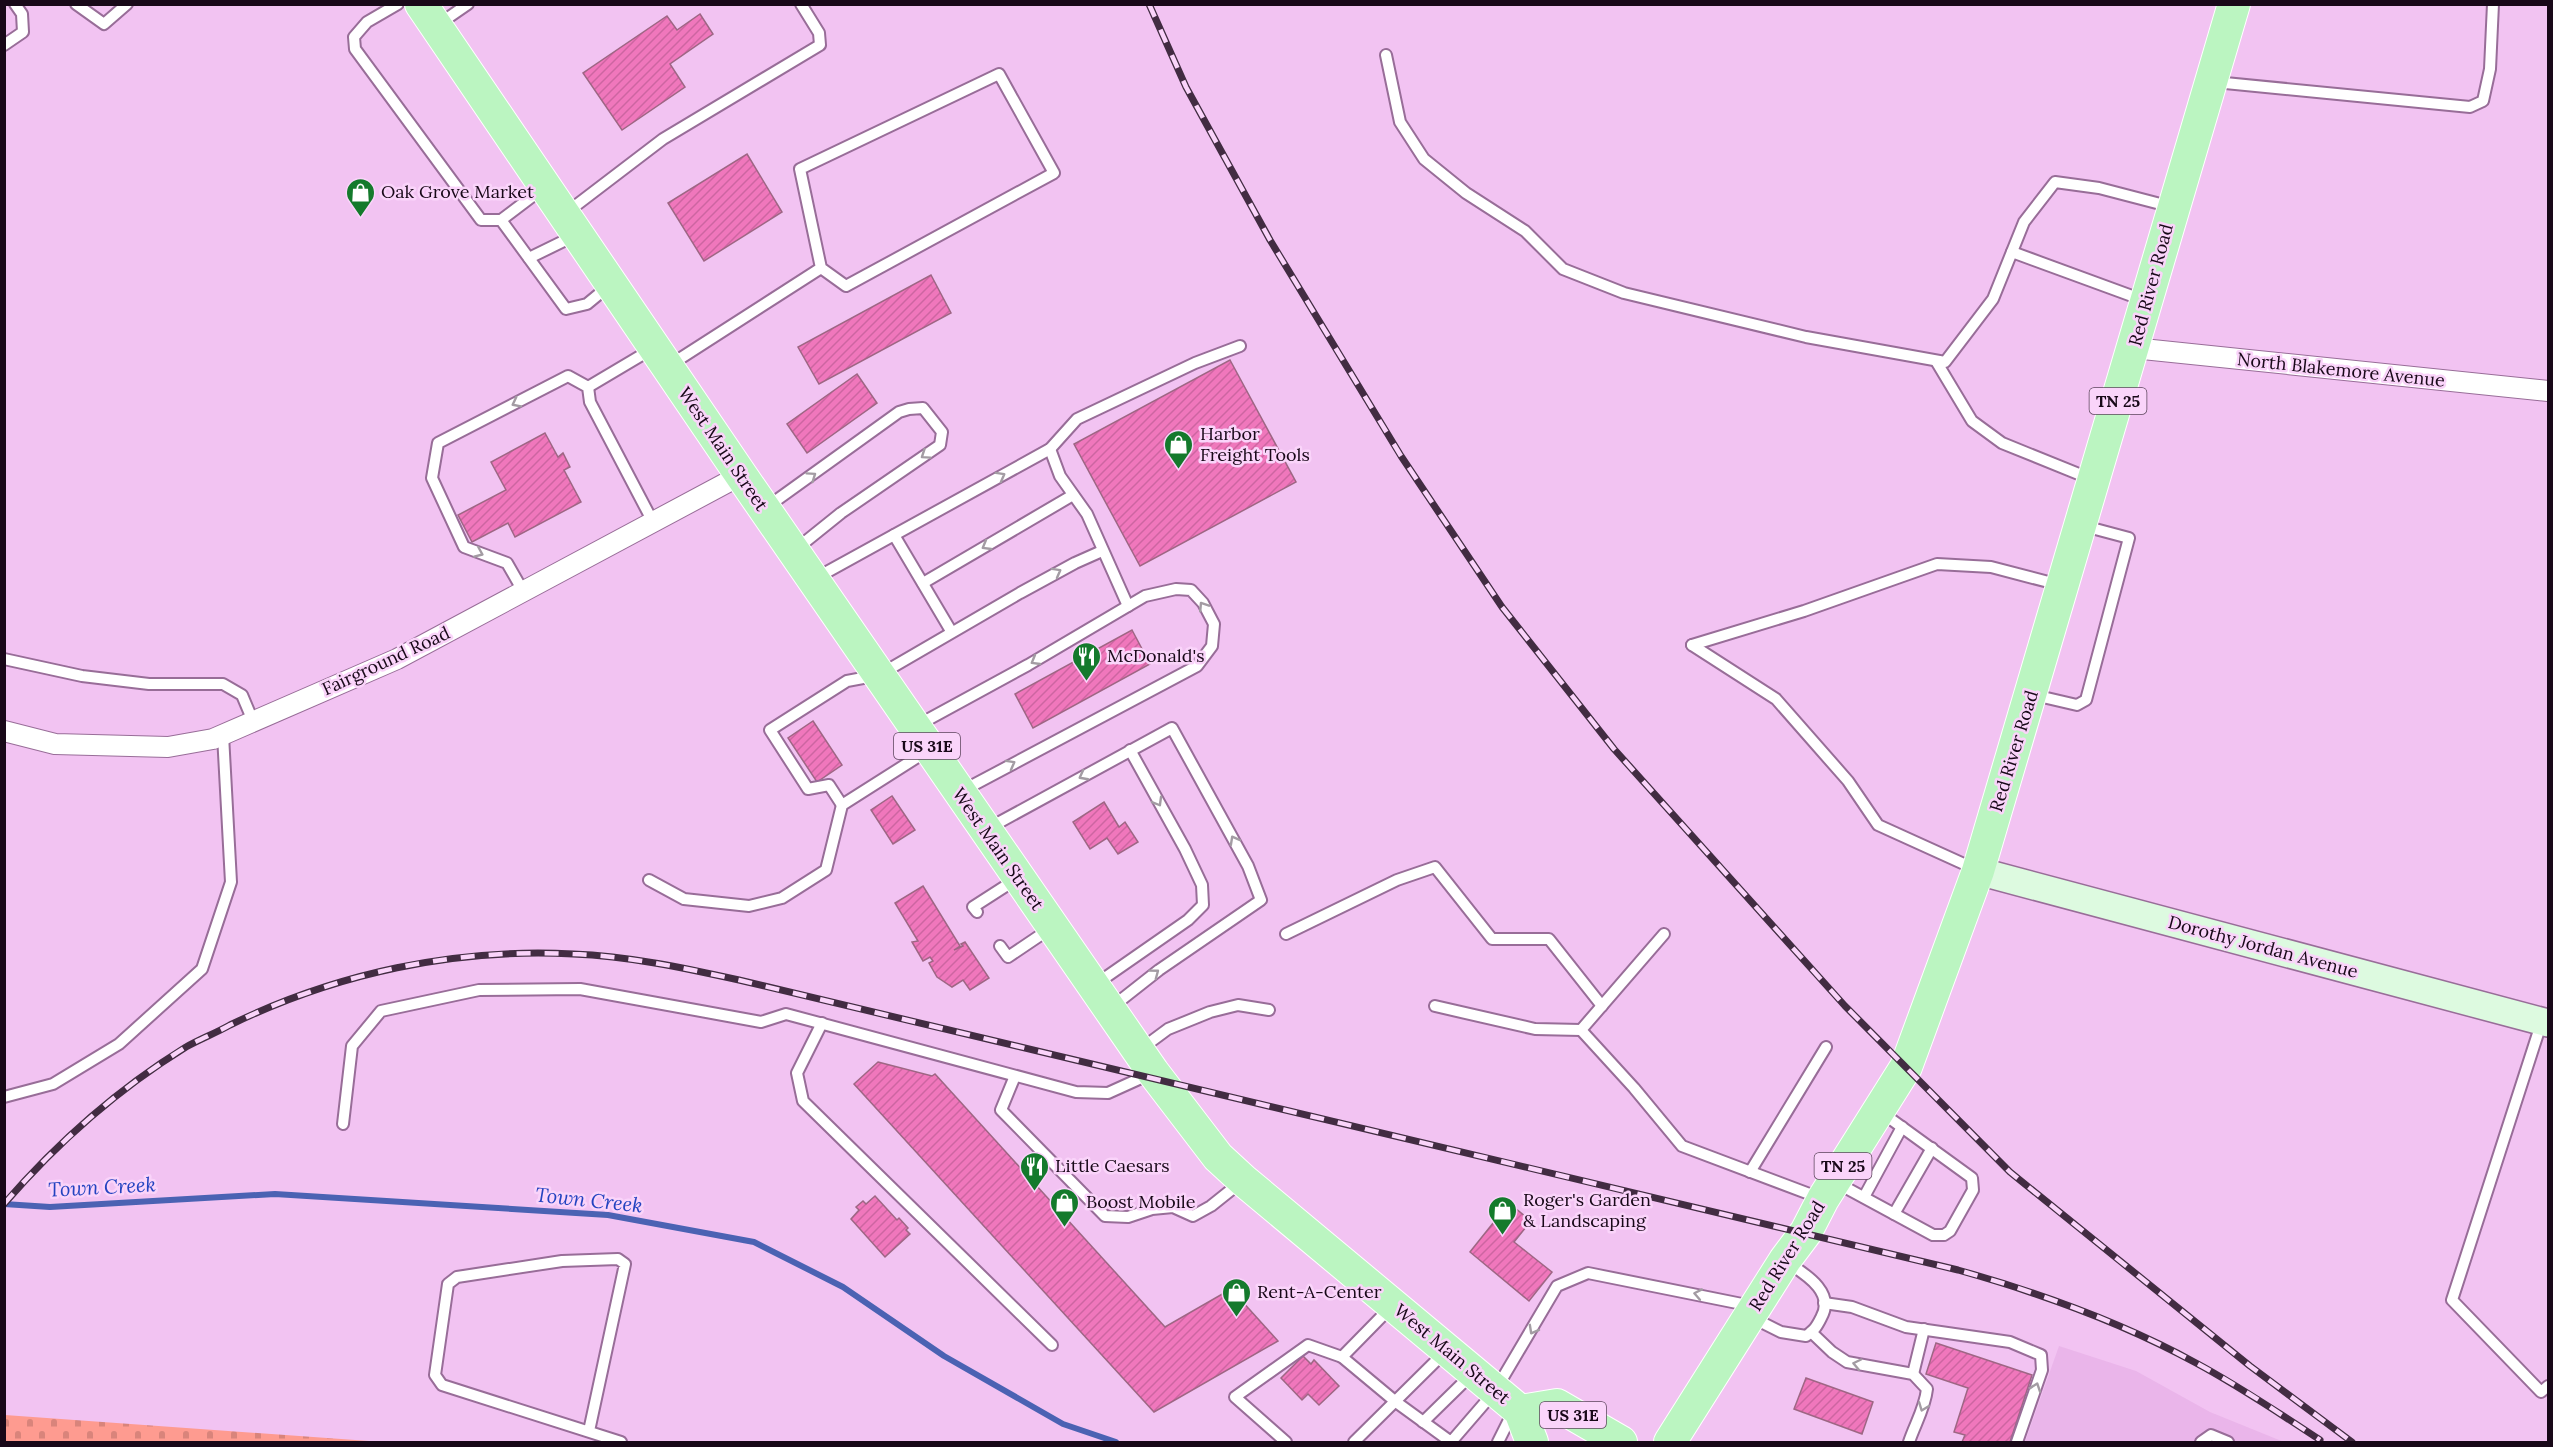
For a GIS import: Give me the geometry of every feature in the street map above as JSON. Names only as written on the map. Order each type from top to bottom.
[{"type":"main road","name":"Red River Road","points":[[1670,1443],[1785,1260],[1806,1232],[1828,1190],[1890,1119],[1906,1067],[1978,871],[2133,348],[2172,207],[2234,4]]},
{"type":"main road","name":"West Main Street","points":[[428,15],[793,552],[1101,998],[1218,1157],[1501,1395],[1532,1443]]},
{"type":"main road","name":"US 31E","points":[[1501,1395],[1557,1405],[1621,1443]]},
{"type":"street","name":"North Blakemore Avenue","points":[[2133,348],[2548,391]]},
{"type":"street","name":"Fairground Road","points":[[4,731],[55,744],[157,747],[180,745],[223,735],[397,659],[741,475]]},
{"type":"street","name":"Dorothy Jordan Avenue","points":[[1978,871],[2545,1022]]},
{"type":"lane","points":[[4,45],[23,32],[22,14],[15,4]]},
{"type":"lane","points":[[76,4],[104,24],[127,4]]},
{"type":"lane","points":[[398,4],[367,22],[354,37],[355,50],[481,220],[501,220],[545,187]]},
{"type":"lane","points":[[428,15],[468,4]]},
{"type":"lane","points":[[529,258],[570,224],[663,139],[820,45],[819,33],[801,4]]},
{"type":"lane","points":[[2211,82],[2470,107],[2483,101],[2490,69],[2493,4]]},
{"type":"lane","points":[[1386,55],[1400,122],[1424,159],[1466,192],[1525,231],[1563,269],[1624,293],[1806,337],[1945,362],[1993,299],[2024,222],[2055,182],[2099,188],[2172,207]]},
{"type":"lane","points":[[999,74],[1054,173],[846,286],[820,268],[800,169],[999,74]]},
{"type":"lane","points":[[501,220],[566,309],[587,304],[611,284]]},
{"type":"lane","points":[[2012,252],[2146,301]]},
{"type":"lane","points":[[588,387],[661,357],[820,268]]},
{"type":"lane","points":[[813,580],[1050,449],[1077,419],[1185,368],[1240,346]]},
{"type":"lane","points":[[1936,361],[1972,421],[2002,443],[2094,480]]},
{"type":"lane","points":[[523,591],[507,563],[464,547],[432,478],[438,443],[568,376],[588,387]]},
{"type":"lane","points":[[588,387],[590,402],[653,522]]},
{"type":"lane","points":[[764,509],[899,412],[923,408],[942,432],[940,445],[841,513],[793,552]]},
{"type":"lane","points":[[1050,449],[1060,476],[1087,514],[1128,606]]},
{"type":"lane","points":[[922,583],[1073,495]]},
{"type":"lane","points":[[2030,694],[2077,705],[2086,700],[2129,538],[2081,525]]},
{"type":"lane","points":[[894,535],[951,631]]},
{"type":"lane","points":[[842,805],[829,785],[808,789],[770,730],[846,681],[879,675],[951,631],[1075,563],[1102,551]]},
{"type":"lane","points":[[1978,871],[1878,825],[1848,781],[1776,699],[1692,645],[1804,611],[1937,564],[1991,567],[2063,586]]},
{"type":"lane","points":[[649,880],[684,899],[749,906],[782,898],[826,870],[842,805],[922,738],[1145,596],[1176,588],[1191,590],[1203,603],[1214,624],[1212,646],[1197,666],[959,792]]},
{"type":"lane","points":[[4,659],[82,676],[149,684],[223,684],[242,695],[253,721]]},
{"type":"lane","points":[[985,830],[1172,729],[1248,866],[1261,900],[1159,970],[1101,998]]},
{"type":"lane","points":[[4,1097],[53,1084],[119,1044],[202,969],[231,882],[223,735]]},
{"type":"lane","points":[[1101,998],[1203,905],[1202,885],[1185,849],[1130,750]]},
{"type":"lane","points":[[1286,934],[1397,880],[1435,867],[1492,939],[1549,939],[1602,1006]]},
{"type":"lane","points":[[977,912],[973,907],[1018,878]]},
{"type":"lane","points":[[1000,946],[1008,957],[1053,927]]},
{"type":"lane","points":[[1581,1030],[1664,934]]},
{"type":"lane","points":[[343,1124],[352,1046],[381,1011],[479,990],[580,989],[761,1022],[786,1014],[1076,1092],[1108,1093],[1146,1062],[1168,1029],[1210,1012],[1238,1005],[1269,1010]]},
{"type":"lane","points":[[1435,1006],[1535,1029],[1581,1030],[1634,1088],[1682,1146],[1750,1172],[1864,1197],[1939,1236],[1950,1231],[1973,1190],[1974,1183],[1967,1173],[1890,1119],[1864,1197]]},
{"type":"lane","points":[[2545,1022],[2452,1300],[2541,1392],[2548,1386]]},
{"type":"lane","points":[[822,1023],[797,1073],[803,1101],[1052,1345]]},
{"type":"lane","points":[[1750,1172],[1826,1047]]},
{"type":"lane","points":[[1015,1076],[1001,1110],[1105,1216],[1128,1217],[1152,1209],[1173,1207],[1193,1216],[1211,1206],[1243,1180]]},
{"type":"lane","points":[[1894,1214],[1932,1148]]},
{"type":"lane","points":[[590,1431],[625,1264],[618,1259],[562,1261],[457,1277],[448,1284],[435,1375],[442,1385],[590,1431],[621,1443]]},
{"type":"lane","points":[[1286,1443],[1235,1397],[1308,1346],[1342,1357],[1396,1402],[1451,1442],[1501,1395],[1557,1286],[1588,1274],[1752,1312],[1780,1332],[1806,1336],[1826,1311],[1823,1294],[1812,1279],[1785,1260]]},
{"type":"lane","points":[[1824,1303],[1852,1307],[1906,1327],[2010,1342],[2041,1355],[2042,1370],[2017,1443]]},
{"type":"lane","points":[[1342,1357],[1393,1304]]},
{"type":"lane","points":[[1913,1374],[1924,1329]]},
{"type":"lane","points":[[1811,1332],[1832,1352],[1847,1362],[1913,1374],[1927,1389],[1926,1403],[1914,1426],[1909,1443]]},
{"type":"lane","points":[[1354,1443],[1447,1350]]},
{"type":"lane","points":[[1423,1422],[1501,1395]]},
{"type":"lane","points":[[1498,1443],[1501,1395]]},
{"type":"lane","points":[[2201,1443],[2211,1435],[2228,1443]]},
{"type":"shaded area","points":[[2059,1346],[2136,1371],[2210,1412],[2284,1442],[2025,1442]]},
{"type":"green space","points":[[5,1415],[383,1442],[5,1442]]},
{"type":"building","points":[[700,14],[713,34],[670,64],[685,87],[622,130],[583,73],[667,16],[677,30]]},
{"type":"building","points":[[747,154],[782,212],[704,261],[668,203]]},
{"type":"building","points":[[931,275],[951,313],[819,384],[798,347]]},
{"type":"building","points":[[1230,360],[1296,482],[1140,566],[1074,444]]},
{"type":"building","points":[[857,374],[877,403],[807,453],[787,424]]},
{"type":"building","points":[[545,433],[558,457],[563,453],[570,467],[564,470],[581,502],[515,537],[508,523],[472,542],[458,515],[506,490],[491,462]]},
{"type":"building","points":[[1132,630],[1150,664],[1033,728],[1015,694]]},
{"type":"building","points":[[813,721],[842,765],[817,782],[788,738]]},
{"type":"building","points":[[892,796],[915,830],[893,844],[871,810]]},
{"type":"building","points":[[1104,802],[1119,827],[1125,822],[1138,842],[1118,854],[1107,838],[1090,849],[1073,822]]},
{"type":"building","points":[[923,886],[960,946],[954,950],[963,946],[961,944],[965,942],[989,978],[970,990],[963,980],[952,987],[937,977],[929,963],[933,961],[930,957],[923,961],[912,942],[918,941],[895,903]]},
{"type":"building","points":[[878,1062],[932,1076],[935,1074],[1165,1327],[1231,1289],[1278,1341],[1154,1412],[854,1084]]},
{"type":"building","points":[[875,1196],[897,1220],[899,1218],[910,1234],[885,1257],[851,1219],[859,1210],[856,1207],[863,1201],[866,1204]]},
{"type":"building","points":[[1509,1203],[1531,1221],[1514,1242],[1552,1272],[1529,1301],[1470,1252]]},
{"type":"building","points":[[1936,1343],[2032,1375],[2010,1442],[1962,1442],[1965,1435],[1954,1432],[1968,1388],[1926,1374]]},
{"type":"building","points":[[1303,1356],[1311,1364],[1314,1360],[1339,1386],[1319,1405],[1308,1394],[1302,1400],[1281,1378]]},
{"type":"building","points":[[1806,1378],[1873,1402],[1862,1434],[1794,1409]]},
{"type":"waterway","name":"Town Creek","points":[[4,1204],[50,1207],[275,1194],[608,1215],[754,1242],[843,1287],[944,1356],[1063,1424],[1116,1442]]},
{"type":"railway","points":[[1149,4],[1186,87],[1270,240],[1401,456],[1502,607],[1614,749],[1845,1006],[2010,1172],[2250,1366],[2352,1442]]},
{"type":"railway","points":[[4,1204],[67,1139],[136,1081],[186,1047],[271,1007],[354,978],[440,960],[528,953],[615,957],[739,980],[1958,1270],[2019,1288],[2139,1334],[2228,1381],[2320,1440]]},
{"type":"place","name":"Oak Grove Market","points":[[360,218]]},
{"type":"place","name":"Harbor Freight Tools","points":[[1179,470]]},
{"type":"place","name":"McDonald's","points":[[1086,682]]},
{"type":"place","name":"Little Caesars","points":[[1034,1192]]},
{"type":"place","name":"Boost Mobile","points":[[1065,1228]]},
{"type":"place","name":"Roger's Garden & Landscaping","points":[[1502,1236]]},
{"type":"place","name":"Rent-A-Center","points":[[1236,1318]]}]
